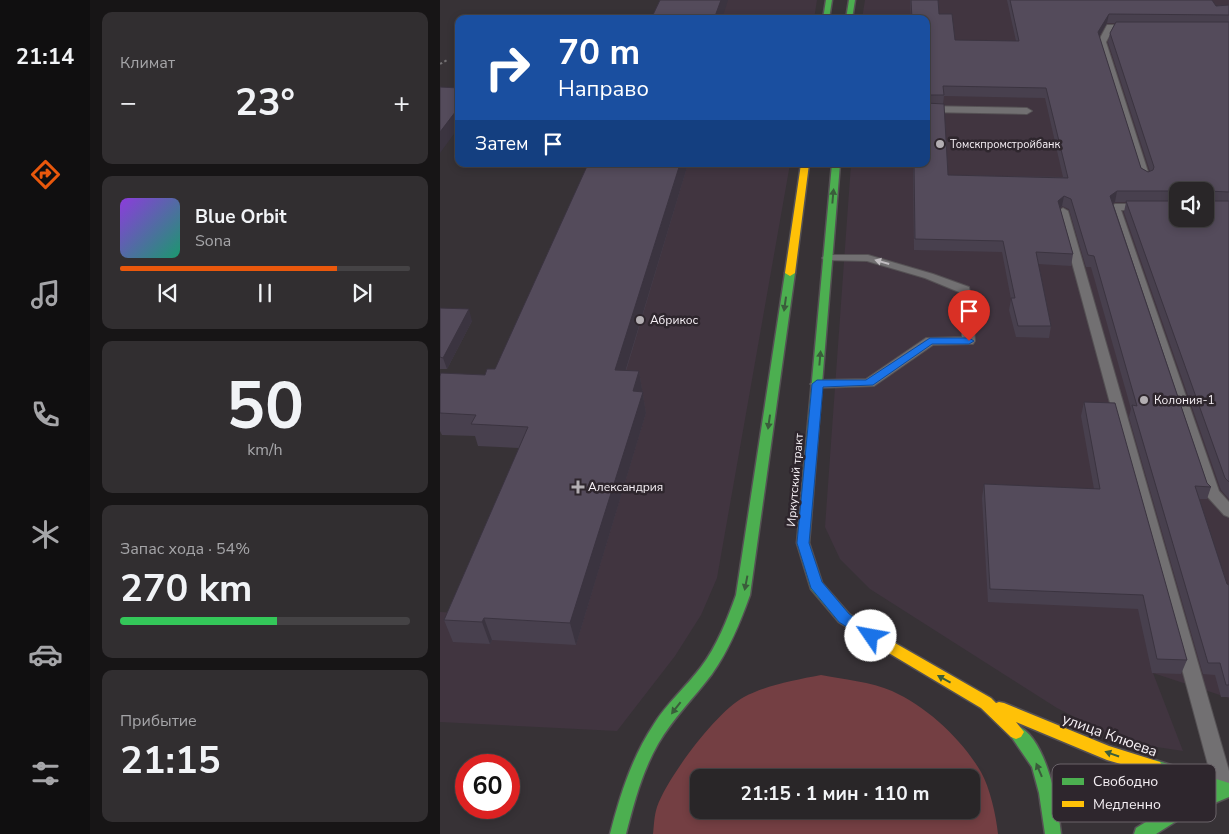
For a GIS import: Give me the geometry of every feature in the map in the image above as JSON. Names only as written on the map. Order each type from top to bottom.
[{"type":"main road","points":[[827,15],[829,0]]},
{"type":"main road","points":[[850,15],[852,0]]},
{"type":"main road","points":[[618,834],[628,794],[655,734],[706,670],[730,633],[740,606],[747,574],[805,167]]},
{"type":"main road","name":"Иркутский тракт","points":[[836,167],[803,543],[816,585],[844,618],[899,653],[986,703],[1019,735],[1039,766],[1048,792],[1053,834]]},
{"type":"main road","name":"улица Клюева","points":[[986,703],[1107,752],[1145,764]]},
{"type":"main road","points":[[1142,834],[1161,822]]},
{"type":"lane","points":[[1144,27],[1110,27],[1102,42],[1145,178]]},
{"type":"lane","points":[[930,109],[1027,111]]},
{"type":"lane","points":[[1169,207],[1116,207],[1212,494],[1229,511]]},
{"type":"lane","points":[[1063,211],[1227,790]]},
{"type":"lane","points":[[828,258],[868,258],[929,276],[965,290],[967,308]]},
{"type":"lane","points":[[817,384],[869,383],[930,341],[969,341],[968,329]]},
{"type":"path","points":[[440,64],[447,60]]},
{"type":"shaded area","points":[[706,0],[817,0],[815,15],[700,15]]},
{"type":"shaded area","points":[[865,0],[1229,0],[1229,698],[1153,673],[1183,751],[1124,742],[1057,708],[870,589],[840,559],[825,527],[851,167],[930,167],[930,15],[863,15]]},
{"type":"shaded area","points":[[641,167],[789,167],[717,578],[701,615],[675,656],[617,731],[440,722],[440,612],[503,615]]},
{"type":"shaded area","points":[[821,675],[866,683],[892,691],[918,706],[942,725],[964,747],[979,769],[690,769],[690,819],[980,819],[980,770],[992,802],[998,834],[653,834],[657,807],[662,795],[682,763],[707,731],[720,716],[744,697],[781,683]]},
{"type":"building","points":[[660,0],[721,0],[715,15],[653,15]]},
{"type":"building","points":[[911,0],[938,0],[939,14],[952,14],[955,40],[1019,41],[1010,0],[1212,0],[1216,6],[1229,5],[1229,15],[1109,14],[1098,32],[1141,168],[1148,172],[1153,170],[1154,167],[1110,33],[1116,22],[1229,22],[1229,192],[1214,191],[1214,182],[1169,182],[1169,191],[1117,191],[1110,196],[1207,483],[1211,487],[1195,486],[1227,584],[1229,585],[1229,685],[1226,685],[1220,663],[1208,663],[1132,405],[1137,406],[1094,256],[1088,255],[1071,199],[1064,196],[1058,201],[1073,254],[1036,252],[1051,326],[1018,326],[1011,298],[1015,298],[1003,241],[915,239],[914,167],[930,167],[930,103],[944,104],[948,175],[1068,178],[1046,88],[943,86],[944,95],[930,95],[930,15],[912,15]]},
{"type":"building","points":[[440,87],[455,88],[455,112],[440,132]]},
{"type":"building","points":[[587,167],[679,167],[615,370],[639,371],[633,391],[643,392],[570,623],[484,618],[482,622],[444,620],[528,427],[471,424],[476,415],[440,413],[440,376],[441,373],[485,375],[487,369],[495,369]]},
{"type":"building","points":[[1126,201],[1169,201],[1169,227],[1214,227],[1214,201],[1229,201],[1229,482],[1225,478]]},
{"type":"building","points":[[440,308],[469,309],[443,358],[440,357]]},
{"type":"building","points":[[1084,402],[1115,403],[1187,660],[1157,659],[1143,595],[990,589],[984,484],[1100,489]]},
{"type":"traffic: fast","points":[[827,15],[829,0]]},
{"type":"traffic: fast","points":[[850,15],[852,0]]},
{"type":"traffic: fast","points":[[836,167],[803,543],[816,585],[844,618],[867,633]]},
{"type":"traffic: fast","points":[[618,834],[629,792],[645,752],[665,720],[706,671],[718,653],[728,634],[743,595],[790,273]]},
{"type":"traffic: fast","points":[[1016,732],[1033,754],[1044,780],[1053,834]]},
{"type":"traffic: fast","points":[[1216,786],[1229,790]]},
{"type":"traffic: fast","points":[[1216,794],[1225,790]]},
{"type":"traffic: fast","points":[[1142,834],[1161,822]]},
{"type":"traffic: slow","points":[[790,273],[805,167]]},
{"type":"traffic: slow","points":[[867,633],[986,703],[1016,732]]},
{"type":"traffic: slow","points":[[999,708],[1107,753],[1145,764]]},
{"type":"place","name":"Томскпромстройбанк","points":[[940,144]]},
{"type":"place","name":"Абрикос","points":[[640,320]]},
{"type":"place","name":"Колония-1","points":[[1144,400]]},
{"type":"place","name":"Александрия","points":[[578,487]]},
{"type":"route","points":[[871,636],[844,618],[816,585],[803,543],[817,384],[869,383],[930,341],[969,341]]}]
